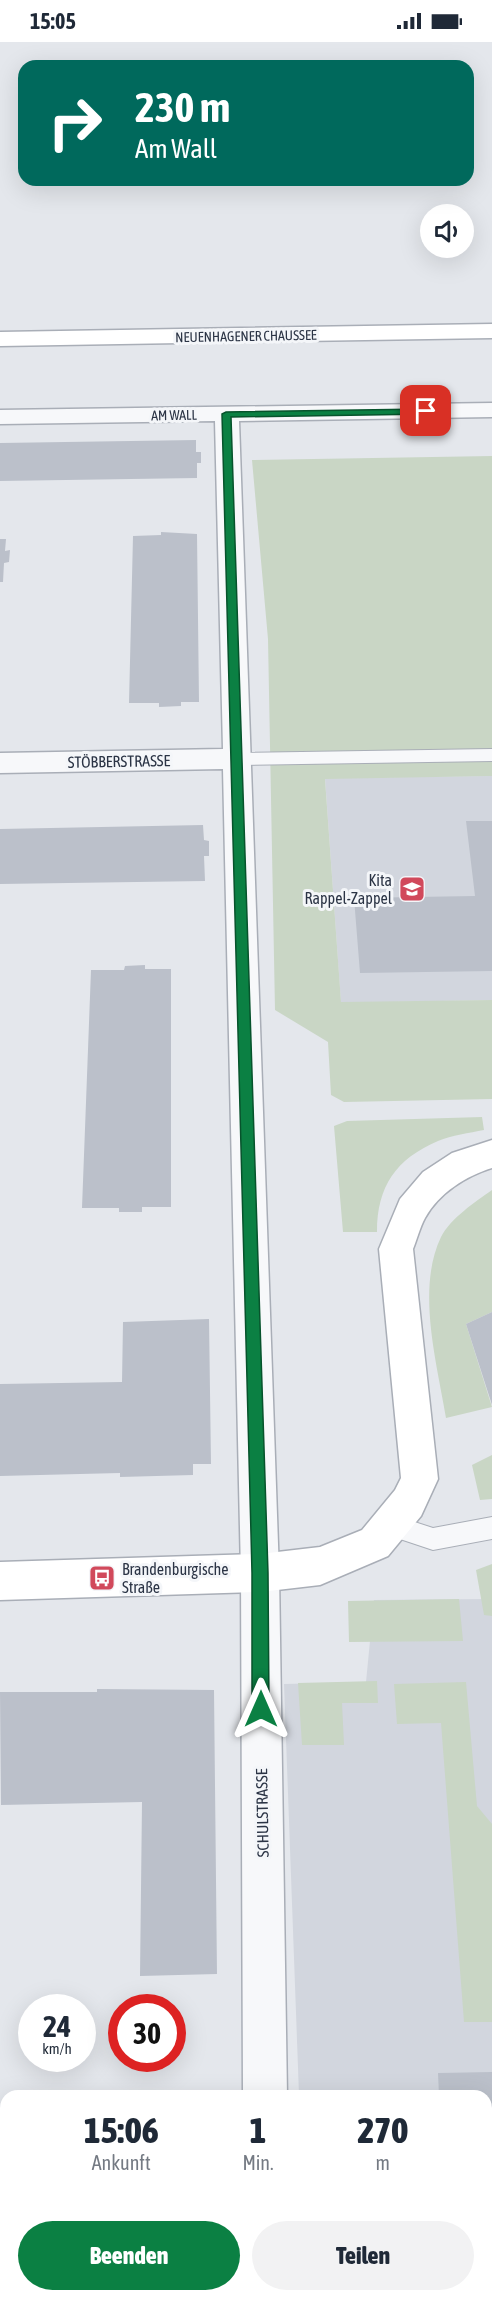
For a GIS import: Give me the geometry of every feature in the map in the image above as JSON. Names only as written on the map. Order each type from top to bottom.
[{"type":"street","name":"NEUENHAGENER CHAUSSEE","points":[[0,339],[492,331]]},
{"type":"street","name":"AM WALL","points":[[0,417],[492,410]]},
{"type":"street","name":"SCHULSTRASSE","points":[[226,414],[238,759],[260,1573],[265,2090]]},
{"type":"street","name":"STÖBBERSTRASSE","points":[[0,763],[238,759]]},
{"type":"street","points":[[0,1581],[260,1573],[320,1566],[375,1543],[408,1503],[420,1479],[396,1249],[412,1209],[435,1182],[464,1163],[492,1154]]},
{"type":"lane","points":[[238,759],[492,755]]},
{"type":"lane","points":[[390,1524],[433,1539],[492,1528]]},
{"type":"shaded area","name":"Kita Rappel-Zappel","points":[[492,776],[492,1000],[341,1003],[325,778]]},
{"type":"shaded area","points":[[492,1599],[492,2090],[299,2090],[284,1684],[366,1682],[374,1600]]},
{"type":"green space","points":[[492,456],[492,776],[325,779],[341,1002],[492,1000],[492,1099],[344,1102],[331,1095],[328,1042],[275,1010],[268,639],[252,460]]},
{"type":"green space","points":[[482,1117],[484,1130],[438,1141],[423,1148],[400,1166],[385,1188],[378,1216],[377,1232],[343,1232],[334,1126],[347,1121]]},
{"type":"green space","points":[[492,1190],[492,1312],[466,1324],[492,1407],[446,1418],[434,1350],[429,1303],[434,1257],[445,1230],[464,1211]]},
{"type":"green space","points":[[492,1455],[492,1499],[480,1500],[472,1465]]},
{"type":"green space","points":[[492,1564],[492,1616],[484,1615],[476,1570]]},
{"type":"green space","points":[[459,1599],[463,1641],[349,1642],[348,1601]]},
{"type":"green space","points":[[377,1681],[378,1703],[342,1703],[344,1745],[302,1745],[298,1683]]},
{"type":"green space","points":[[466,1682],[477,1806],[492,1824],[492,2022],[464,2022],[441,1723],[397,1724],[394,1684]]},
{"type":"building","points":[[196,440],[196,452],[201,452],[201,463],[197,463],[197,478],[0,481],[0,443]]},
{"type":"building","points":[[161,532],[197,534],[199,702],[181,702],[181,706],[159,707],[159,703],[129,703],[133,536],[161,535]]},
{"type":"building","points":[[0,539],[6,539],[5,551],[10,550],[9,562],[4,563],[3,582],[0,582]]},
{"type":"building","points":[[466,821],[492,821],[492,971],[360,973],[354,898],[475,896]]},
{"type":"building","points":[[203,825],[204,840],[209,841],[209,856],[204,856],[205,881],[0,884],[0,829]]},
{"type":"building","points":[[145,965],[145,969],[171,969],[171,1207],[142,1207],[142,1212],[119,1212],[119,1208],[82,1208],[91,970],[124,970],[125,966]]},
{"type":"building","points":[[492,1312],[492,1405],[466,1324]]},
{"type":"building","points":[[209,1319],[211,1464],[193,1464],[193,1475],[120,1477],[120,1473],[0,1476],[0,1384],[122,1382],[123,1322]]},
{"type":"building","points":[[97,1689],[214,1690],[217,1974],[140,1976],[142,1802],[1,1805],[0,1692],[97,1692]]},
{"type":"building","points":[[492,2072],[492,2090],[439,2090],[438,2073]]},
{"type":"place","name":"Kita Rappel-Zappel","points":[[412,889]]},
{"type":"place","name":"Brandenburgische Straße","points":[[102,1578]]},
{"type":"route","points":[[261,1709],[260,1573],[226,414],[426,411]]}]
